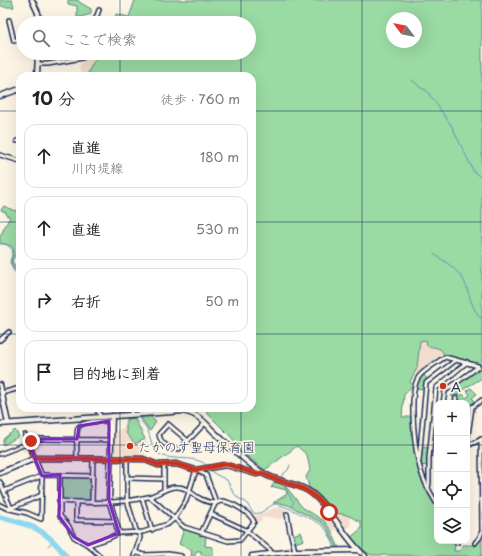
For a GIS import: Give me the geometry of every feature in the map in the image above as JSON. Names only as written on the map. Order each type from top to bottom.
[{"type":"street","points":[[32,0],[38,16]]},
{"type":"street","points":[[97,16],[99,10]]},
{"type":"street","points":[[9,20],[14,41],[16,40]]},
{"type":"street","points":[[37,72],[38,60]]},
{"type":"street","points":[[38,64],[70,60]]},
{"type":"street","points":[[0,96],[16,90]]},
{"type":"street","points":[[0,155],[16,160]]},
{"type":"street","points":[[0,340],[8,332]]},
{"type":"street","points":[[434,499],[421,473],[413,427],[415,384],[419,376],[445,357],[467,362],[479,367],[445,391],[444,400]]},
{"type":"street","points":[[419,462],[426,383],[456,360]]},
{"type":"street","points":[[428,488],[436,388],[467,362]]},
{"type":"street","points":[[0,384],[2,404],[8,423]]},
{"type":"street","points":[[2,393],[16,389]]},
{"type":"street","points":[[468,436],[472,407],[482,400]]},
{"type":"street","points":[[98,412],[101,417]]},
{"type":"street","points":[[0,424],[148,412]]},
{"type":"street","points":[[185,412],[191,413],[205,423],[235,451],[262,473],[300,486],[313,494],[327,509],[358,550],[365,556]]},
{"type":"street","points":[[110,440],[112,416]]},
{"type":"street","points":[[77,458],[77,429],[79,426],[89,422],[109,421],[109,502],[119,533]]},
{"type":"street","points":[[188,441],[168,424],[159,434],[161,440],[170,448],[180,449],[188,441],[205,423]]},
{"type":"street","points":[[0,504],[6,508],[27,513],[40,519],[42,476],[25,435]]},
{"type":"street","points":[[0,454],[28,442],[40,439],[110,440]]},
{"type":"street","points":[[470,445],[482,439],[482,531],[480,537],[475,543]]},
{"type":"street","points":[[0,473],[35,458],[110,458],[145,459],[156,464],[176,464],[198,469],[226,464],[256,474],[262,473]]},
{"type":"street","points":[[92,502],[93,458]]},
{"type":"street","points":[[127,459],[127,500],[140,538],[134,556]]},
{"type":"street","points":[[164,465],[164,490]]},
{"type":"street","points":[[88,545],[119,533],[138,533],[168,524],[174,519],[186,501],[198,469]]},
{"type":"street","points":[[198,469],[206,475],[216,502],[201,533]]},
{"type":"street","points":[[4,491],[42,476],[93,476]]},
{"type":"street","points":[[60,476],[60,517],[74,536],[88,545],[100,556]]},
{"type":"street","points":[[127,478],[164,478]]},
{"type":"street","points":[[0,482],[11,508]]},
{"type":"street","points":[[60,501],[109,502],[127,500],[150,497],[164,490],[177,487],[190,491],[201,500],[216,502],[222,501],[243,510],[252,518],[254,523],[240,540],[230,541],[182,526],[150,497]]},
{"type":"street","points":[[11,508],[42,495]]},
{"type":"street","points":[[142,498],[152,530]]},
{"type":"street","points":[[76,502],[76,520],[115,521]]},
{"type":"street","points":[[211,514],[248,531],[270,550],[271,553]]},
{"type":"street","points":[[287,514],[296,551]]},
{"type":"street","points":[[252,556],[296,551],[336,549],[358,550]]},
{"type":"street","points":[[135,552],[144,555],[168,554],[181,556]]},
{"type":"highlighted area","points":[[109,421],[109,500],[119,533],[88,545],[74,537],[59,516],[60,475],[42,476],[28,442],[39,439],[77,439],[79,426]]},
{"type":"shaded area","points":[[84,60],[94,60],[92,62],[88,72],[81,72],[79,70]]},
{"type":"shaded area","points":[[426,340],[432,348],[437,347],[441,349],[444,355],[415,378],[420,341]]},
{"type":"shaded area","points":[[126,426],[126,433],[135,444],[145,439],[148,444],[143,457],[112,456],[113,430],[118,430]]},
{"type":"shaded area","points":[[281,507],[285,509],[285,515],[281,519],[262,518],[262,521],[257,522],[253,517],[274,508]]},
{"type":"shaded area","points":[[335,510],[350,516],[351,525],[344,531],[331,512]]},
{"type":"shaded area","points":[[327,514],[338,528],[332,532],[330,528],[319,519]]},
{"type":"green space","points":[[1,0],[12,0],[14,7],[4,7],[0,5]]},
{"type":"green space","points":[[68,0],[78,0],[91,9],[91,14],[77,16],[77,6],[68,4]]},
{"type":"green space","points":[[135,0],[482,0],[482,365],[444,355],[441,350],[427,346],[426,340],[420,341],[417,368],[410,382],[413,385],[404,395],[402,417],[411,417],[419,473],[434,502],[434,544],[455,544],[454,551],[460,551],[462,545],[475,545],[481,538],[482,534],[482,556],[371,555],[350,538],[361,529],[361,522],[347,515],[339,514],[335,510],[331,512],[309,488],[306,477],[310,470],[307,455],[297,446],[265,470],[243,453],[232,438],[207,413],[256,412],[256,72],[89,72],[96,60],[256,60],[256,16],[129,16]]},
{"type":"green space","points":[[4,206],[16,210],[16,254],[12,261],[16,267],[16,271],[11,262],[14,251],[12,247],[0,243],[0,236],[10,217],[6,215],[7,213],[1,210]]},
{"type":"green space","points":[[477,369],[482,371],[482,378],[464,389],[455,398],[451,396],[454,393],[449,389]]},
{"type":"green space","points":[[423,374],[428,380],[424,389],[416,388],[419,377]]},
{"type":"green space","points":[[471,388],[477,394],[472,398],[476,402],[470,405],[470,400],[458,400],[463,394],[466,398],[470,395],[467,390]]},
{"type":"green space","points":[[149,415],[156,422],[150,431],[140,417]]},
{"type":"green space","points":[[126,419],[135,419],[145,439],[135,444],[126,433]]},
{"type":"green space","points":[[15,430],[19,436],[3,445],[3,439]]},
{"type":"green space","points":[[422,447],[428,448],[427,466],[421,465]]},
{"type":"green space","points":[[90,477],[91,500],[62,500],[61,478]]},
{"type":"green space","points":[[275,481],[284,484],[302,507],[324,521],[331,530],[339,548],[337,548],[327,528],[321,522],[288,505],[273,503],[287,494],[286,490],[275,487],[271,488]]},
{"type":"green space","points":[[184,529],[206,536],[205,546],[213,547],[213,556],[201,555],[201,551],[196,551],[195,556],[191,556],[192,550],[179,544]]},
{"type":"green space","points":[[301,532],[304,540],[295,543],[293,535]]},
{"type":"waterway","points":[[412,80],[421,88],[426,90],[435,102],[451,125],[474,172],[482,178]]},
{"type":"waterway","points":[[0,244],[6,244],[13,250],[10,262],[16,273]]},
{"type":"waterway","points":[[434,254],[457,271],[463,279],[475,310],[482,319]]},
{"type":"waterway","points":[[138,416],[147,429],[156,452],[171,458],[197,460],[203,462],[207,466]]},
{"type":"waterway","points":[[281,477],[288,470],[290,465]]},
{"type":"waterway","points":[[209,469],[227,480],[233,492],[238,498],[246,502],[253,513],[256,514],[262,512],[275,504],[291,509],[323,526],[329,534],[335,548]]},
{"type":"waterway","points":[[283,484],[292,500]]},
{"type":"waterway","points":[[292,506],[294,501]]},
{"type":"waterway","points":[[0,517],[38,529],[52,540],[66,556]]},
{"type":"waterway","points":[[48,546],[54,540]]},
{"type":"place","name":"A","points":[[443,386]]},
{"type":"place","name":"たかのす聖母保育園","points":[[130,446]]},
{"type":"route","points":[[31,441],[28,442],[35,458],[143,459],[158,465],[176,464],[196,470],[226,464],[256,474],[262,473],[300,486],[316,497],[329,512]]}]
